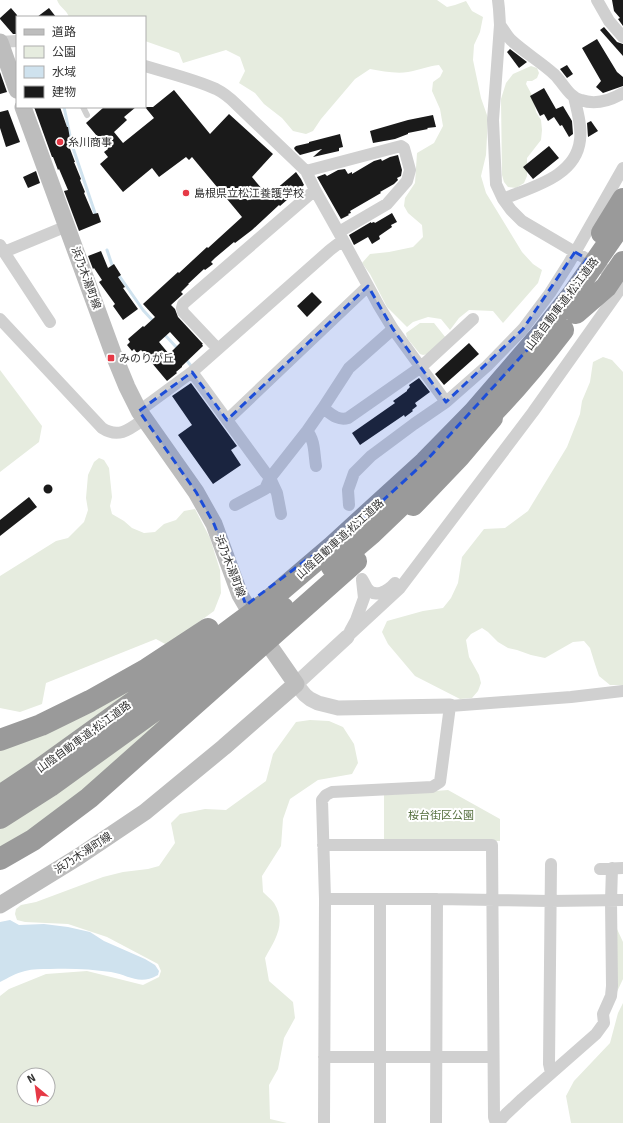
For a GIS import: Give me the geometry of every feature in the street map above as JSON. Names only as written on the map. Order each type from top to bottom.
[{"type":"highway","points":[[538,338],[623,199]]},
{"type":"highway","name":"山陰自動車道;松江道路","points":[[268,612],[333,546],[425,462],[474,412],[538,338],[573,294],[623,222]]},
{"type":"highway","name":"山陰自動車道;松江道路","points":[[0,818],[50,786],[158,708],[241,633],[268,612],[380,540],[459,457],[545,354],[623,246]]},
{"type":"highway","points":[[576,313],[606,287],[623,262]]},
{"type":"highway","points":[[1,859],[33,840],[89,798],[241,633],[268,612]]},
{"type":"highway","points":[[0,740],[41,725],[90,701],[147,669],[241,633]]},
{"type":"highway","name":"山陰自動車道;松江道路","points":[[0,796],[39,770],[146,693],[241,633]]},
{"type":"main road","points":[[0,42],[16,87]]},
{"type":"main road","name":"浜乃木湯町線","points":[[0,905],[78,857],[145,812],[224,747],[296,684],[271,648],[240,595],[214,524],[196,492],[141,415],[126,387],[23,108]]},
{"type":"street","points":[[498,0],[500,25],[493,120],[496,184],[503,199],[522,221],[623,280]]},
{"type":"street","points":[[597,0],[609,21],[623,37]]},
{"type":"street","points":[[500,25],[513,41],[554,74],[574,97],[588,102],[596,102],[614,98],[623,93]]},
{"type":"street","points":[[0,42],[16,41]]},
{"type":"street","points":[[146,66],[216,89],[225,94],[306,171],[315,190],[393,329],[446,402]]},
{"type":"street","points":[[503,199],[547,181],[556,176],[569,165],[579,147],[580,140],[579,124],[574,97]]},
{"type":"street","points":[[0,319],[102,428],[116,434],[127,430],[141,415],[330,250],[341,236],[387,204],[407,181],[410,170],[404,148],[401,146],[306,171]]},
{"type":"street","points":[[349,505],[348,490],[354,474],[371,456],[446,402],[487,366],[523,328],[550,293],[569,263],[623,168]]},
{"type":"street","points":[[218,349],[183,312],[182,308],[184,304],[315,190]]},
{"type":"street","points":[[50,322],[2,249],[67,226]]},
{"type":"street","points":[[623,285],[533,412],[400,588],[296,684],[304,695],[310,699],[318,703],[338,708],[450,706],[572,697],[623,691]]},
{"type":"street","points":[[227,420],[368,286]]},
{"type":"street","points":[[323,408],[339,419],[348,418],[420,367],[473,319]]},
{"type":"street","points":[[235,505],[265,488],[270,478],[307,431],[349,368],[393,329]]},
{"type":"street","points":[[192,372],[270,478],[278,493],[281,514]]},
{"type":"street","points":[[307,431],[312,442],[316,466]]},
{"type":"street","points":[[348,637],[364,598],[362,579],[367,588],[372,592],[382,594],[392,587],[430,548]]},
{"type":"street","points":[[324,1123],[325,899],[322,800],[326,795],[332,792],[432,787],[440,782],[450,706]]},
{"type":"street","points":[[323,845],[492,845],[494,1117],[497,1123],[596,1034],[604,1023],[603,1014],[611,996],[617,901],[612,868]]},
{"type":"street","points":[[551,864],[549,1064],[551,1073]]},
{"type":"street","points":[[325,899],[617,901]]},
{"type":"street","points":[[436,1123],[437,899]]},
{"type":"street","points":[[380,900],[380,1123]]},
{"type":"street","points":[[324,1057],[493,1057]]},
{"type":"lane","points":[[84,108],[87,115]]},
{"type":"highlighted area","points":[[575,252],[587,259],[538,338],[425,462],[333,546],[309,558],[246,605],[214,524],[196,492],[139,411],[192,372],[227,420],[368,286],[393,329],[446,402],[523,329]]},
{"type":"green space","points":[[57,0],[437,0],[447,7],[466,1],[472,11],[483,17],[480,32],[474,45],[473,60],[481,98],[488,118],[486,155],[481,176],[486,193],[522,252],[533,264],[542,270],[538,283],[503,323],[493,311],[469,310],[459,318],[450,330],[441,319],[428,317],[413,322],[407,327],[387,307],[370,274],[362,263],[370,254],[413,247],[423,237],[422,225],[408,213],[404,206],[405,198],[415,183],[417,153],[434,143],[443,126],[440,109],[432,91],[433,82],[440,77],[443,71],[439,65],[403,73],[370,69],[355,79],[321,119],[313,131],[306,134],[293,131],[282,118],[264,104],[255,93],[239,83],[245,71],[240,57],[226,50],[183,63],[179,53],[146,41],[146,16],[68,16]]},
{"type":"green space","points":[[531,66],[537,68],[539,73],[537,78],[532,81],[527,81],[526,84],[533,97],[536,112],[541,120],[541,140],[527,158],[527,176],[524,183],[516,188],[508,187],[504,182],[502,175],[501,99],[506,83],[513,74]]},
{"type":"green space","points":[[420,323],[434,323],[446,338],[428,354],[423,355],[420,354],[407,338],[406,333]]},
{"type":"green space","points":[[603,357],[612,360],[623,372],[623,685],[610,685],[599,676],[590,648],[584,641],[573,642],[545,658],[508,648],[498,642],[482,628],[471,634],[466,640],[469,657],[479,675],[481,683],[478,691],[472,698],[460,699],[415,676],[388,644],[382,632],[387,621],[423,611],[443,608],[451,598],[458,583],[462,557],[484,529],[505,528],[528,511],[567,447],[580,414],[582,401],[590,382],[593,362]]},
{"type":"green space","points":[[0,370],[42,426],[39,442],[0,472]]},
{"type":"green space","points":[[99,458],[104,460],[109,468],[112,497],[110,506],[112,514],[132,528],[144,533],[155,532],[164,524],[176,520],[184,511],[195,509],[210,538],[220,570],[221,593],[214,611],[167,645],[156,639],[46,683],[42,704],[20,712],[0,708],[0,576],[56,541],[68,538],[84,522],[88,510],[86,498],[88,475],[94,462]]},
{"type":"green space","points":[[192,648],[0,789],[0,744]]},
{"type":"green space","points":[[217,670],[131,754],[0,854],[0,826]]},
{"type":"green space","points":[[310,720],[329,721],[343,727],[354,744],[358,763],[352,774],[318,780],[290,799],[283,819],[281,846],[262,876],[263,892],[274,903],[278,910],[280,924],[276,938],[265,958],[269,981],[293,1002],[295,1018],[284,1038],[278,1069],[269,1085],[270,1119],[287,1123],[0,1123],[0,996],[9,989],[46,974],[87,971],[143,985],[159,977],[161,971],[158,964],[107,937],[68,924],[25,922],[17,920],[15,914],[16,909],[21,905],[36,902],[103,877],[159,866],[175,843],[171,823],[180,814],[205,809],[226,810],[266,781],[273,754],[296,722]]},
{"type":"green space","name":"桜台街区公園","points":[[448,790],[500,819],[500,841],[492,841],[491,839],[384,839],[384,795]]},
{"type":"green space","points":[[615,929],[617,929],[623,942],[623,979],[615,996]]},
{"type":"green space","points":[[623,1003],[623,1123],[571,1123],[566,1096],[574,1081],[610,1043],[618,1013]]},
{"type":"water","points":[[10,920],[19,925],[44,924],[90,932],[104,941],[155,965],[159,971],[158,975],[145,980],[140,980],[117,973],[96,970],[40,969],[22,972],[0,982],[0,922]]},
{"type":"building","points":[[612,0],[623,0],[623,26],[618,19],[620,18],[614,11]]},
{"type":"building","points":[[11,8],[17,15],[16,34],[13,34],[0,18]]},
{"type":"building","points":[[49,8],[55,16],[38,16]]},
{"type":"building","points":[[604,27],[617,42],[623,44],[623,56],[600,30]]},
{"type":"building","points":[[597,39],[617,72],[623,77],[623,86],[603,93],[596,87],[601,81],[582,48]]},
{"type":"building","points":[[510,49],[527,62],[519,68],[507,52]]},
{"type":"building","points":[[567,65],[573,74],[567,78],[560,69]]},
{"type":"building","points":[[0,72],[7,92],[0,94]]},
{"type":"building","points":[[544,88],[556,109],[563,106],[572,121],[573,134],[569,137],[562,125],[560,126],[554,117],[548,121],[544,114],[540,116],[530,96]]},
{"type":"building","points":[[174,90],[210,134],[229,114],[273,154],[252,177],[268,196],[296,172],[304,185],[280,206],[279,205],[252,230],[235,243],[234,242],[215,258],[211,262],[213,264],[205,270],[204,269],[188,284],[181,292],[183,294],[171,305],[175,309],[178,317],[203,344],[203,346],[176,372],[177,373],[167,381],[141,350],[137,353],[134,349],[132,351],[127,345],[130,342],[128,339],[155,317],[143,304],[242,217],[192,157],[189,160],[186,157],[159,177],[152,168],[123,192],[100,164],[108,157],[104,152],[108,149],[86,123],[103,108],[135,108],[124,117],[127,120],[114,132],[123,143],[154,118],[146,107],[153,107]],"holes":[[[170,332],[180,343],[169,354],[159,342]]]},
{"type":"building","points":[[34,108],[60,108],[68,127],[71,145],[69,146],[81,179],[84,193],[93,214],[98,213],[101,222],[79,231],[64,191],[68,190],[52,157]]},
{"type":"building","points":[[8,110],[20,142],[6,147],[0,128],[0,112]]},
{"type":"building","points":[[433,115],[436,127],[408,133],[395,139],[373,143],[370,131],[408,120]]},
{"type":"building","points":[[591,121],[598,131],[588,137],[587,123]]},
{"type":"building","points":[[340,134],[343,147],[339,148],[339,151],[313,157],[322,149],[300,155],[294,148],[309,142]]},
{"type":"building","points":[[549,146],[559,158],[533,179],[523,167]]},
{"type":"building","points":[[398,155],[402,170],[401,176],[397,178],[398,180],[380,192],[381,193],[350,211],[351,213],[348,214],[349,215],[341,219],[317,177],[325,174],[327,176],[338,170],[345,169],[348,174],[352,172],[352,174],[374,161],[381,159],[382,161]]},
{"type":"building","points":[[36,171],[40,183],[28,188],[23,177]]},
{"type":"building","points":[[392,213],[397,222],[391,225],[392,227],[379,236],[380,239],[372,244],[368,237],[354,245],[349,235],[371,222],[375,223]]},
{"type":"building","points":[[101,251],[108,268],[114,264],[121,275],[118,277],[125,287],[123,288],[138,309],[123,320],[113,306],[115,304],[99,282],[102,280],[94,268],[93,269],[88,256]]},
{"type":"building","points":[[312,292],[322,302],[307,317],[297,306]]},
{"type":"building","points":[[469,343],[479,354],[444,385],[435,374]]},
{"type":"building","points":[[419,378],[430,392],[415,403],[417,406],[412,410],[413,411],[405,417],[404,415],[360,445],[352,433],[395,403],[393,401],[407,391],[410,387],[409,385]]},
{"type":"building","points":[[191,383],[237,446],[231,450],[241,465],[213,484],[178,435],[192,425],[172,396]]},
{"type":"building","points":[[46,485],[50,485],[52,489],[50,493],[46,493],[44,491],[44,487]]},
{"type":"building","points":[[29,497],[37,507],[0,536],[0,520]]},
{"type":"waterway","points":[[64,108],[72,145],[95,213]]},
{"type":"waterway","points":[[107,250],[112,265]]},
{"type":"waterway","points":[[120,277],[143,310],[154,322]]},
{"type":"waterway","points":[[164,334],[178,349]]},
{"type":"waterway","points":[[185,358],[191,366]]},
{"type":"place","name":"糸川商事","points":[[60,142]]},
{"type":"place","name":"島根県立松江養護学校","points":[[186,193]]},
{"type":"place","name":"みのりが丘","points":[[111,358]]}]
